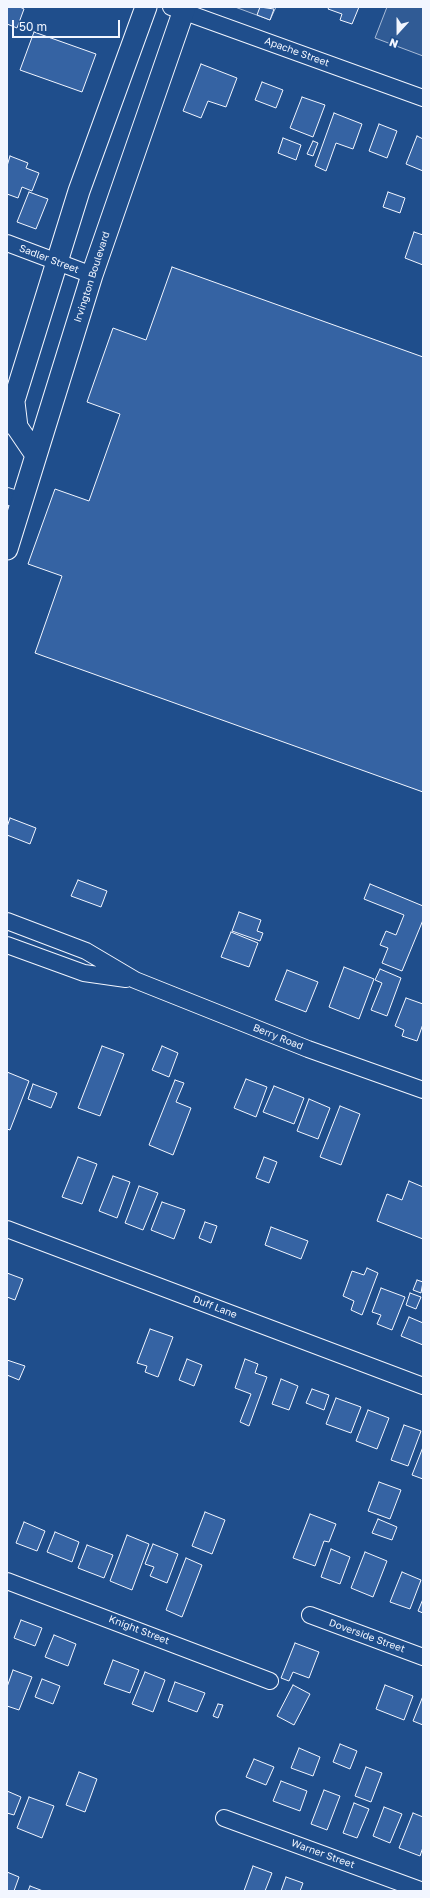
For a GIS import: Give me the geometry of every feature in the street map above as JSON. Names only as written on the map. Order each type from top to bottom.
[{"type":"main road","points":[[7,423],[79,191],[146,7]]},
{"type":"main road","name":"Irvington Boulevard","points":[[7,549],[15,498],[36,455],[92,275],[179,8]]},
{"type":"main road","points":[[14,398],[17,426],[36,455]]},
{"type":"street","name":"Apache Street","points":[[179,8],[423,98]]},
{"type":"street","name":"Sadler Street","points":[[7,243],[92,275]]},
{"type":"street","name":"Berry Road","points":[[7,921],[86,951],[135,980],[308,1049],[423,1090]]},
{"type":"street","name":"Berry Road","points":[[7,945],[84,973],[135,980]]},
{"type":"street","name":"Duff Lane","points":[[7,1229],[423,1386]]},
{"type":"street","name":"Knight Street","points":[[7,1581],[270,1681]]},
{"type":"street","name":"Doverside Street","points":[[310,1615],[423,1657]]},
{"type":"street","name":"Warner Street","points":[[224,1818],[423,1891]]},
{"type":"shaded area","points":[[235,7],[276,7],[270,20]]},
{"type":"shaded area","points":[[387,7],[423,7],[423,56],[375,38]]},
{"type":"building","points":[[7,7],[20,7],[24,9],[17,28],[7,24]]},
{"type":"building","points":[[260,7],[274,9],[270,20],[257,15]]},
{"type":"building","points":[[329,7],[359,7],[352,24],[340,20],[342,14],[328,9]]},
{"type":"building","points":[[34,32],[96,54],[82,92],[20,70]]},
{"type":"building","points":[[201,64],[237,78],[226,107],[208,101],[201,118],[183,111]]},
{"type":"building","points":[[262,82],[283,90],[276,108],[255,100]]},
{"type":"building","points":[[302,97],[325,105],[313,137],[290,128]]},
{"type":"building","points":[[334,113],[362,124],[353,149],[336,143],[326,171],[315,166]]},
{"type":"building","points":[[379,124],[397,131],[387,158],[369,151]]},
{"type":"building","points":[[417,136],[423,139],[423,171],[406,164]]},
{"type":"building","points":[[283,138],[301,145],[296,160],[278,153]]},
{"type":"building","points":[[313,141],[318,143],[313,156],[307,154]]},
{"type":"building","points":[[10,156],[28,163],[26,168],[39,173],[32,191],[22,187],[18,198],[7,194],[7,166]]},
{"type":"building","points":[[29,192],[48,199],[36,229],[17,222]]},
{"type":"building","points":[[388,192],[405,198],[400,213],[383,207]]},
{"type":"building","points":[[414,232],[423,235],[423,265],[405,258]]},
{"type":"building","points":[[172,267],[423,357],[423,792],[35,653],[62,576],[28,564],[55,489],[89,501],[120,414],[87,402],[113,328],[146,340]]},
{"type":"building","points":[[10,818],[36,828],[30,844],[7,835],[7,827]]},
{"type":"building","points":[[78,880],[107,891],[101,907],[71,896]]},
{"type":"building","points":[[370,884],[423,906],[423,920],[402,971],[382,963],[388,948],[380,945],[386,931],[396,935],[404,915],[364,899]]},
{"type":"building","points":[[239,912],[261,920],[257,931],[263,933],[260,941],[232,931]]},
{"type":"building","points":[[231,932],[258,943],[249,967],[221,957]]},
{"type":"building","points":[[344,967],[374,979],[359,1019],[329,1007]]},
{"type":"building","points":[[380,969],[401,978],[387,1016],[371,1010],[382,983],[375,980]]},
{"type":"building","points":[[287,970],[318,982],[306,1012],[275,1000]]},
{"type":"building","points":[[406,998],[423,1004],[423,1024],[417,1041],[402,1036],[404,1030],[395,1026]]},
{"type":"building","points":[[102,1046],[124,1054],[100,1116],[78,1108]]},
{"type":"building","points":[[162,1046],[178,1053],[169,1077],[152,1070]]},
{"type":"building","points":[[7,1072],[29,1081],[10,1130],[7,1129]]},
{"type":"building","points":[[246,1079],[267,1087],[256,1117],[234,1108]]},
{"type":"building","points":[[175,1080],[184,1083],[176,1102],[191,1108],[173,1155],[149,1145]]},
{"type":"building","points":[[33,1084],[57,1093],[51,1108],[28,1099]]},
{"type":"building","points":[[274,1086],[304,1098],[294,1124],[263,1112]]},
{"type":"building","points":[[309,1099],[330,1108],[318,1139],[297,1131]]},
{"type":"building","points":[[340,1106],[360,1114],[341,1165],[320,1157]]},
{"type":"building","points":[[78,1157],[97,1164],[82,1204],[62,1197]]},
{"type":"building","points":[[264,1157],[277,1162],[269,1183],[256,1178]]},
{"type":"building","points":[[113,1176],[130,1182],[117,1218],[99,1211]]},
{"type":"building","points":[[409,1181],[423,1187],[423,1239],[377,1221],[387,1194],[402,1200]]},
{"type":"building","points":[[139,1186],[158,1193],[143,1230],[125,1223]]},
{"type":"building","points":[[162,1202],[185,1210],[174,1239],[151,1230]]},
{"type":"building","points":[[205,1222],[217,1226],[211,1243],[199,1238]]},
{"type":"building","points":[[271,1227],[308,1241],[301,1259],[265,1245]]},
{"type":"building","points":[[367,1268],[378,1273],[362,1315],[351,1310],[354,1301],[343,1296],[352,1271],[364,1275]]},
{"type":"building","points":[[7,1273],[23,1279],[15,1300],[7,1297]]},
{"type":"building","points":[[417,1280],[423,1282],[421,1293],[413,1290]]},
{"type":"building","points":[[381,1288],[405,1297],[392,1330],[377,1324],[381,1315],[372,1312]]},
{"type":"building","points":[[410,1293],[421,1297],[416,1309],[406,1305]]},
{"type":"building","points":[[409,1317],[423,1323],[423,1345],[401,1336]]},
{"type":"building","points":[[150,1329],[173,1337],[158,1377],[145,1372],[147,1366],[137,1363]]},
{"type":"building","points":[[187,1359],[202,1365],[194,1386],[179,1380]]},
{"type":"building","points":[[245,1359],[258,1364],[255,1373],[267,1377],[249,1426],[240,1422],[251,1394],[235,1388]]},
{"type":"building","points":[[7,1360],[25,1366],[19,1380],[7,1375]]},
{"type":"building","points":[[281,1379],[298,1386],[289,1410],[272,1404]]},
{"type":"building","points":[[312,1389],[329,1395],[324,1410],[306,1403]]},
{"type":"building","points":[[336,1398],[361,1407],[351,1433],[326,1424]]},
{"type":"building","points":[[368,1410],[389,1418],[377,1449],[356,1441]]},
{"type":"building","points":[[404,1425],[421,1431],[408,1466],[391,1460]]},
{"type":"building","points":[[423,1447],[423,1479],[412,1475]]},
{"type":"building","points":[[379,1482],[401,1490],[390,1519],[368,1511]]},
{"type":"building","points":[[205,1512],[225,1520],[212,1554],[192,1546]]},
{"type":"building","points":[[310,1514],[336,1524],[329,1542],[324,1541],[315,1566],[293,1558]]},
{"type":"building","points":[[378,1519],[397,1527],[392,1540],[372,1533]]},
{"type":"building","points":[[24,1522],[45,1531],[37,1551],[16,1543]]},
{"type":"building","points":[[55,1532],[79,1542],[72,1562],[47,1552]]},
{"type":"building","points":[[127,1535],[149,1544],[132,1590],[110,1581]]},
{"type":"building","points":[[153,1544],[178,1554],[167,1583],[150,1576],[154,1567],[145,1564]]},
{"type":"building","points":[[87,1545],[113,1555],[104,1578],[78,1568]]},
{"type":"building","points":[[331,1549],[350,1557],[340,1584],[321,1577]]},
{"type":"building","points":[[365,1552],[387,1561],[373,1597],[351,1588]]},
{"type":"building","points":[[186,1558],[202,1565],[182,1617],[166,1610]]},
{"type":"building","points":[[402,1572],[421,1580],[410,1609],[390,1602]]},
{"type":"building","points":[[423,1599],[423,1613],[418,1611]]},
{"type":"building","points":[[21,1620],[42,1628],[35,1646],[14,1638]]},
{"type":"building","points":[[54,1635],[76,1644],[68,1666],[45,1657]]},
{"type":"building","points":[[295,1643],[319,1652],[309,1678],[293,1672],[289,1681],[281,1678]]},
{"type":"building","points":[[113,1660],[139,1670],[130,1693],[104,1684]]},
{"type":"building","points":[[13,1670],[32,1677],[19,1710],[7,1706],[7,1687]]},
{"type":"building","points":[[145,1672],[165,1680],[153,1712],[132,1704]]},
{"type":"building","points":[[42,1679],[60,1686],[53,1704],[35,1697]]},
{"type":"building","points":[[175,1682],[205,1693],[197,1712],[168,1701]]},
{"type":"building","points":[[293,1685],[310,1694],[294,1725],[277,1716]]},
{"type":"building","points":[[385,1685],[413,1696],[404,1720],[376,1709]]},
{"type":"building","points":[[423,1696],[423,1725],[413,1721]]},
{"type":"building","points":[[218,1704],[223,1705],[218,1718],[213,1716]]},
{"type":"building","points":[[340,1744],[357,1751],[350,1769],[333,1762]]},
{"type":"building","points":[[299,1748],[320,1757],[313,1776],[291,1768]]},
{"type":"building","points":[[254,1759],[274,1767],[266,1785],[246,1777]]},
{"type":"building","points":[[366,1767],[382,1773],[371,1802],[355,1796]]},
{"type":"building","points":[[79,1772],[97,1779],[85,1812],[66,1805]]},
{"type":"building","points":[[281,1781],[307,1791],[300,1811],[273,1801]]},
{"type":"building","points":[[324,1790],[340,1796],[327,1830],[311,1824]]},
{"type":"building","points":[[7,1791],[21,1797],[14,1815],[7,1813]]},
{"type":"building","points":[[29,1797],[54,1806],[42,1838],[17,1828]]},
{"type":"building","points":[[354,1803],[369,1809],[357,1838],[343,1833]]},
{"type":"building","points":[[384,1807],[402,1814],[390,1843],[373,1836]]},
{"type":"building","points":[[413,1813],[423,1817],[423,1847],[420,1856],[399,1848]]},
{"type":"building","points":[[253,1866],[272,1873],[265,1891],[244,1891]]},
{"type":"building","points":[[7,1872],[19,1877],[14,1891],[7,1891]]},
{"type":"building","points":[[286,1877],[303,1883],[300,1891],[281,1891]]},
{"type":"building","points":[[30,1886],[43,1891],[28,1891]]}]
